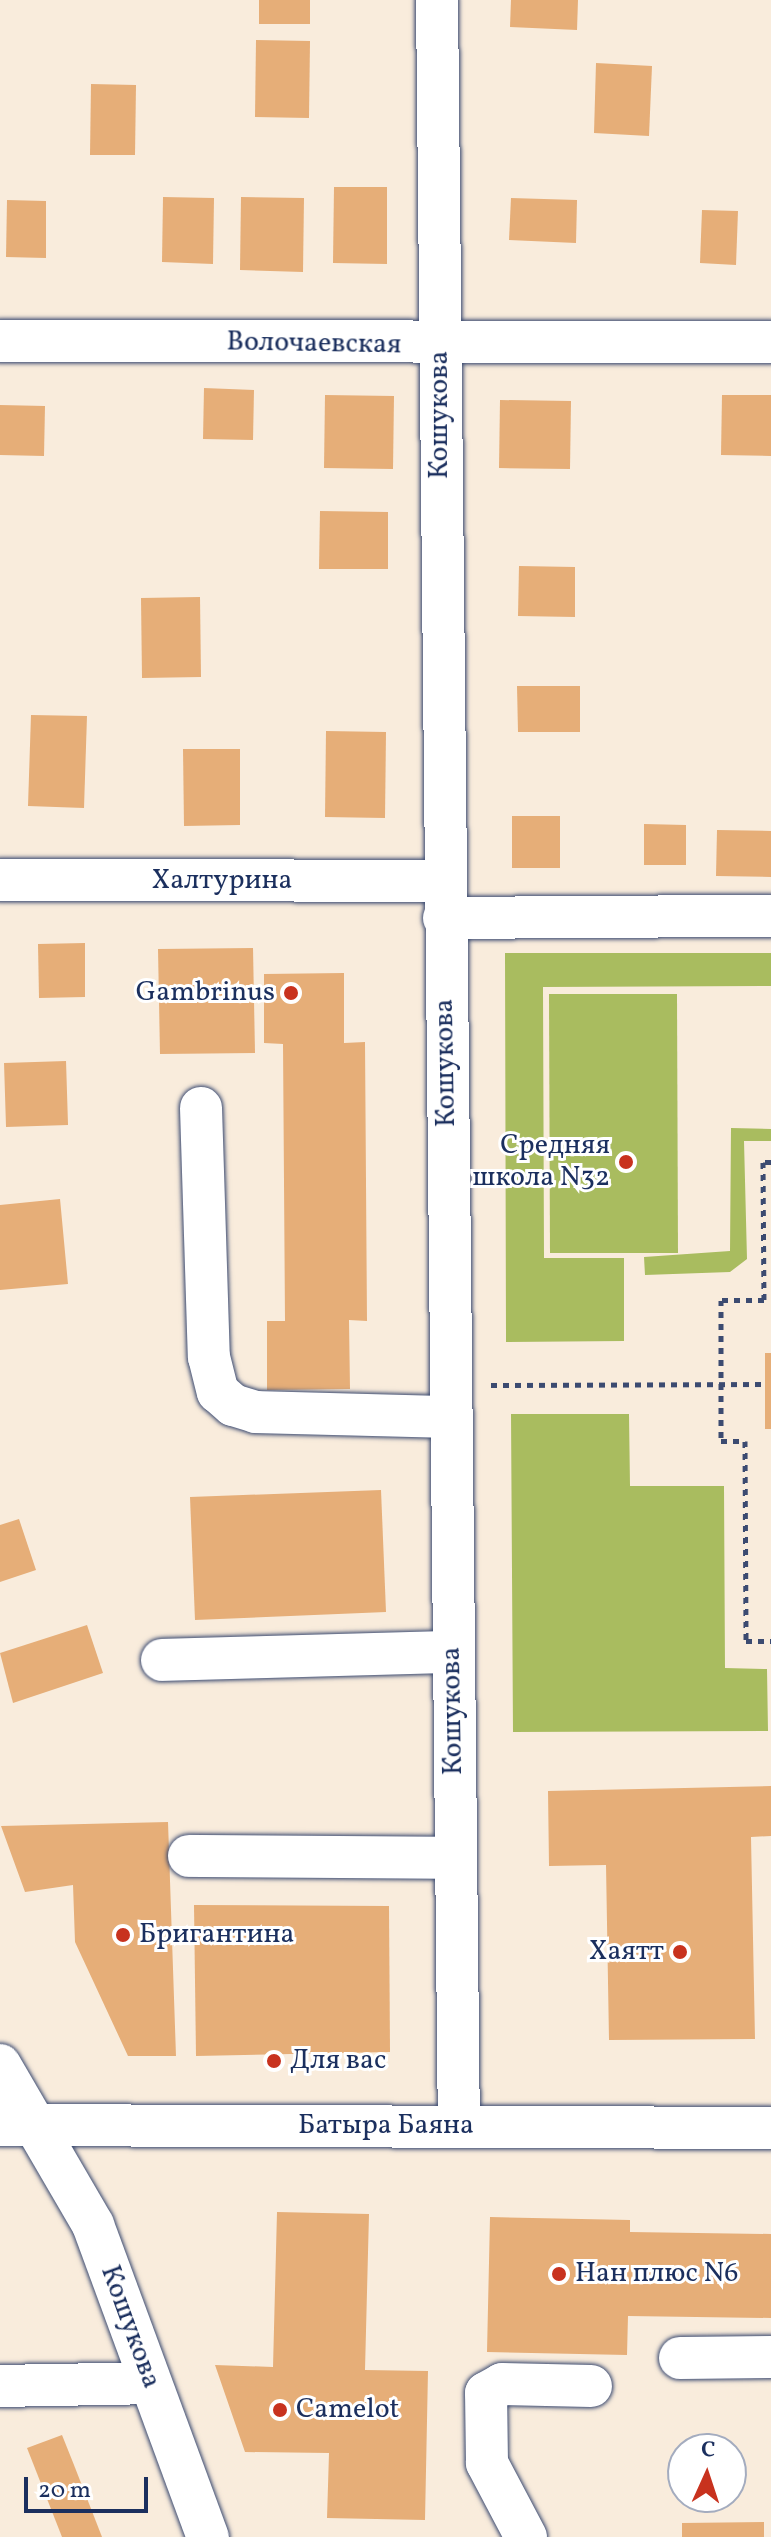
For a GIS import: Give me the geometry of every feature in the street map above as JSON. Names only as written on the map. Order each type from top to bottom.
[{"type":"street","name":"Кошукова","points":[[437,0],[459,2125]]},
{"type":"street","name":"Волочаевская","points":[[0,341],[440,345],[771,342]]},
{"type":"street","name":"Халтурина","points":[[0,880],[771,916]]},
{"type":"street","points":[[201,1108],[209,1357],[218,1392],[233,1405],[256,1412],[450,1401]]},
{"type":"street","points":[[162,1660],[452,1652]]},
{"type":"street","points":[[189,1856],[455,1858]]},
{"type":"street","name":"Кошукова","points":[[0,2065],[17,2125],[93,2225],[208,2537]]},
{"type":"street","name":"Батыра Баяна","points":[[17,2125],[771,2128]]},
{"type":"street","points":[[93,2225],[79,2172],[83,2149],[108,2130],[147,2126]]},
{"type":"street","points":[[680,2358],[771,2357]]},
{"type":"street","points":[[0,2386],[150,2383]]},
{"type":"street","points":[[526,2537],[487,2463],[486,2393],[502,2384],[591,2386]]},
{"type":"path","points":[[771,1162],[763,1162],[764,1300],[721,1300],[721,1441],[745,1441],[746,1641],[771,1641]]},
{"type":"path","points":[[450,1401],[765,1384]]},
{"type":"green space","points":[[505,953],[771,953],[771,986],[543,987],[544,1258],[624,1258],[624,1341],[506,1342]]},
{"type":"green space","points":[[549,994],[677,994],[678,1253],[550,1253]]},
{"type":"green space","points":[[731,1128],[771,1129],[771,1141],[744,1141],[747,1259],[730,1272],[645,1275],[644,1257],[730,1251]]},
{"type":"green space","points":[[511,1414],[629,1414],[630,1486],[724,1486],[725,1668],[767,1669],[768,1731],[513,1732]]},
{"type":"building","points":[[259,0],[310,0],[310,24],[259,24]]},
{"type":"building","points":[[511,0],[578,0],[577,30],[510,27]]},
{"type":"building","points":[[256,40],[310,41],[309,118],[255,117]]},
{"type":"building","points":[[596,63],[652,66],[649,136],[594,133]]},
{"type":"building","points":[[91,84],[136,85],[135,155],[90,155]]},
{"type":"building","points":[[334,187],[387,187],[387,264],[333,263]]},
{"type":"building","points":[[163,197],[214,198],[213,264],[162,262]]},
{"type":"building","points":[[241,197],[304,198],[303,272],[240,270]]},
{"type":"building","points":[[511,198],[577,200],[576,243],[509,240]]},
{"type":"building","points":[[7,200],[46,201],[46,258],[6,257]]},
{"type":"building","points":[[702,210],[738,211],[736,265],[700,263]]},
{"type":"building","points":[[204,388],[254,390],[253,440],[203,439]]},
{"type":"building","points":[[325,395],[394,396],[393,469],[324,468]]},
{"type":"building","points":[[722,395],[771,395],[771,456],[721,455]]},
{"type":"building","points":[[500,400],[571,401],[570,469],[499,468]]},
{"type":"building","points":[[0,405],[45,406],[44,456],[0,455]]},
{"type":"building","points":[[320,511],[388,512],[388,569],[319,569]]},
{"type":"building","points":[[519,566],[575,567],[575,617],[518,616]]},
{"type":"building","points":[[200,597],[201,677],[142,678],[141,598]]},
{"type":"building","points":[[517,686],[580,686],[580,732],[518,732]]},
{"type":"building","points":[[31,715],[87,716],[84,808],[28,806]]},
{"type":"building","points":[[326,731],[386,732],[385,818],[325,817]]},
{"type":"building","points":[[183,749],[240,749],[240,825],[184,826]]},
{"type":"building","points":[[512,816],[560,816],[560,868],[512,868]]},
{"type":"building","points":[[644,824],[686,825],[686,865],[644,865]]},
{"type":"building","points":[[717,830],[771,831],[771,877],[716,876]]},
{"type":"building","points":[[85,943],[85,997],[39,998],[38,944]]},
{"type":"building","points":[[253,948],[255,1053],[160,1054],[158,949]]},
{"type":"building","points":[[344,973],[344,1043],[365,1042],[367,1321],[349,1320],[350,1389],[267,1390],[267,1321],[285,1321],[283,1044],[264,1043],[264,974]]},
{"type":"building","points":[[66,1061],[68,1125],[6,1127],[4,1063]]},
{"type":"building","points":[[60,1199],[68,1284],[0,1290],[0,1205]]},
{"type":"building","points":[[765,1353],[771,1353],[771,1429],[765,1429]]},
{"type":"building","points":[[381,1490],[386,1612],[195,1620],[190,1497]]},
{"type":"building","points":[[19,1519],[36,1570],[0,1582],[0,1525]]},
{"type":"building","points":[[87,1625],[103,1673],[13,1703],[0,1653]]},
{"type":"building","name":"Хаятт","points":[[771,1786],[771,1836],[751,1837],[755,2039],[609,2040],[606,1865],[549,1866],[548,1791]]},
{"type":"building","name":"Бригантина","points":[[168,1822],[176,2056],[128,2056],[75,1942],[73,1885],[25,1892],[1,1826]]},
{"type":"building","points":[[194,1905],[389,1906],[390,2052],[196,2056]]},
{"type":"building","points":[[277,2212],[369,2214],[365,2370],[428,2371],[425,2520],[327,2518],[329,2453],[245,2452],[215,2365],[273,2367]]},
{"type":"building","name":"Нан плюс N6","points":[[490,2217],[630,2220],[630,2232],[771,2234],[771,2318],[628,2316],[627,2355],[487,2352]]},
{"type":"building","points":[[62,2435],[102,2537],[62,2537],[27,2448]]},
{"type":"building","points":[[764,2522],[764,2537],[682,2537],[682,2523]]},
{"type":"place","name":"Gambrinus","points":[[291,993]]},
{"type":"place","name":"Средняя школа N32","points":[[626,1162]]},
{"type":"place","name":"Бригантина","points":[[123,1935]]},
{"type":"place","name":"Хаятт","points":[[680,1952]]},
{"type":"place","name":"Для вас","points":[[274,2061]]},
{"type":"place","name":"Нан плюс N6","points":[[559,2274]]},
{"type":"place","name":"Camelot","points":[[280,2410]]}]
